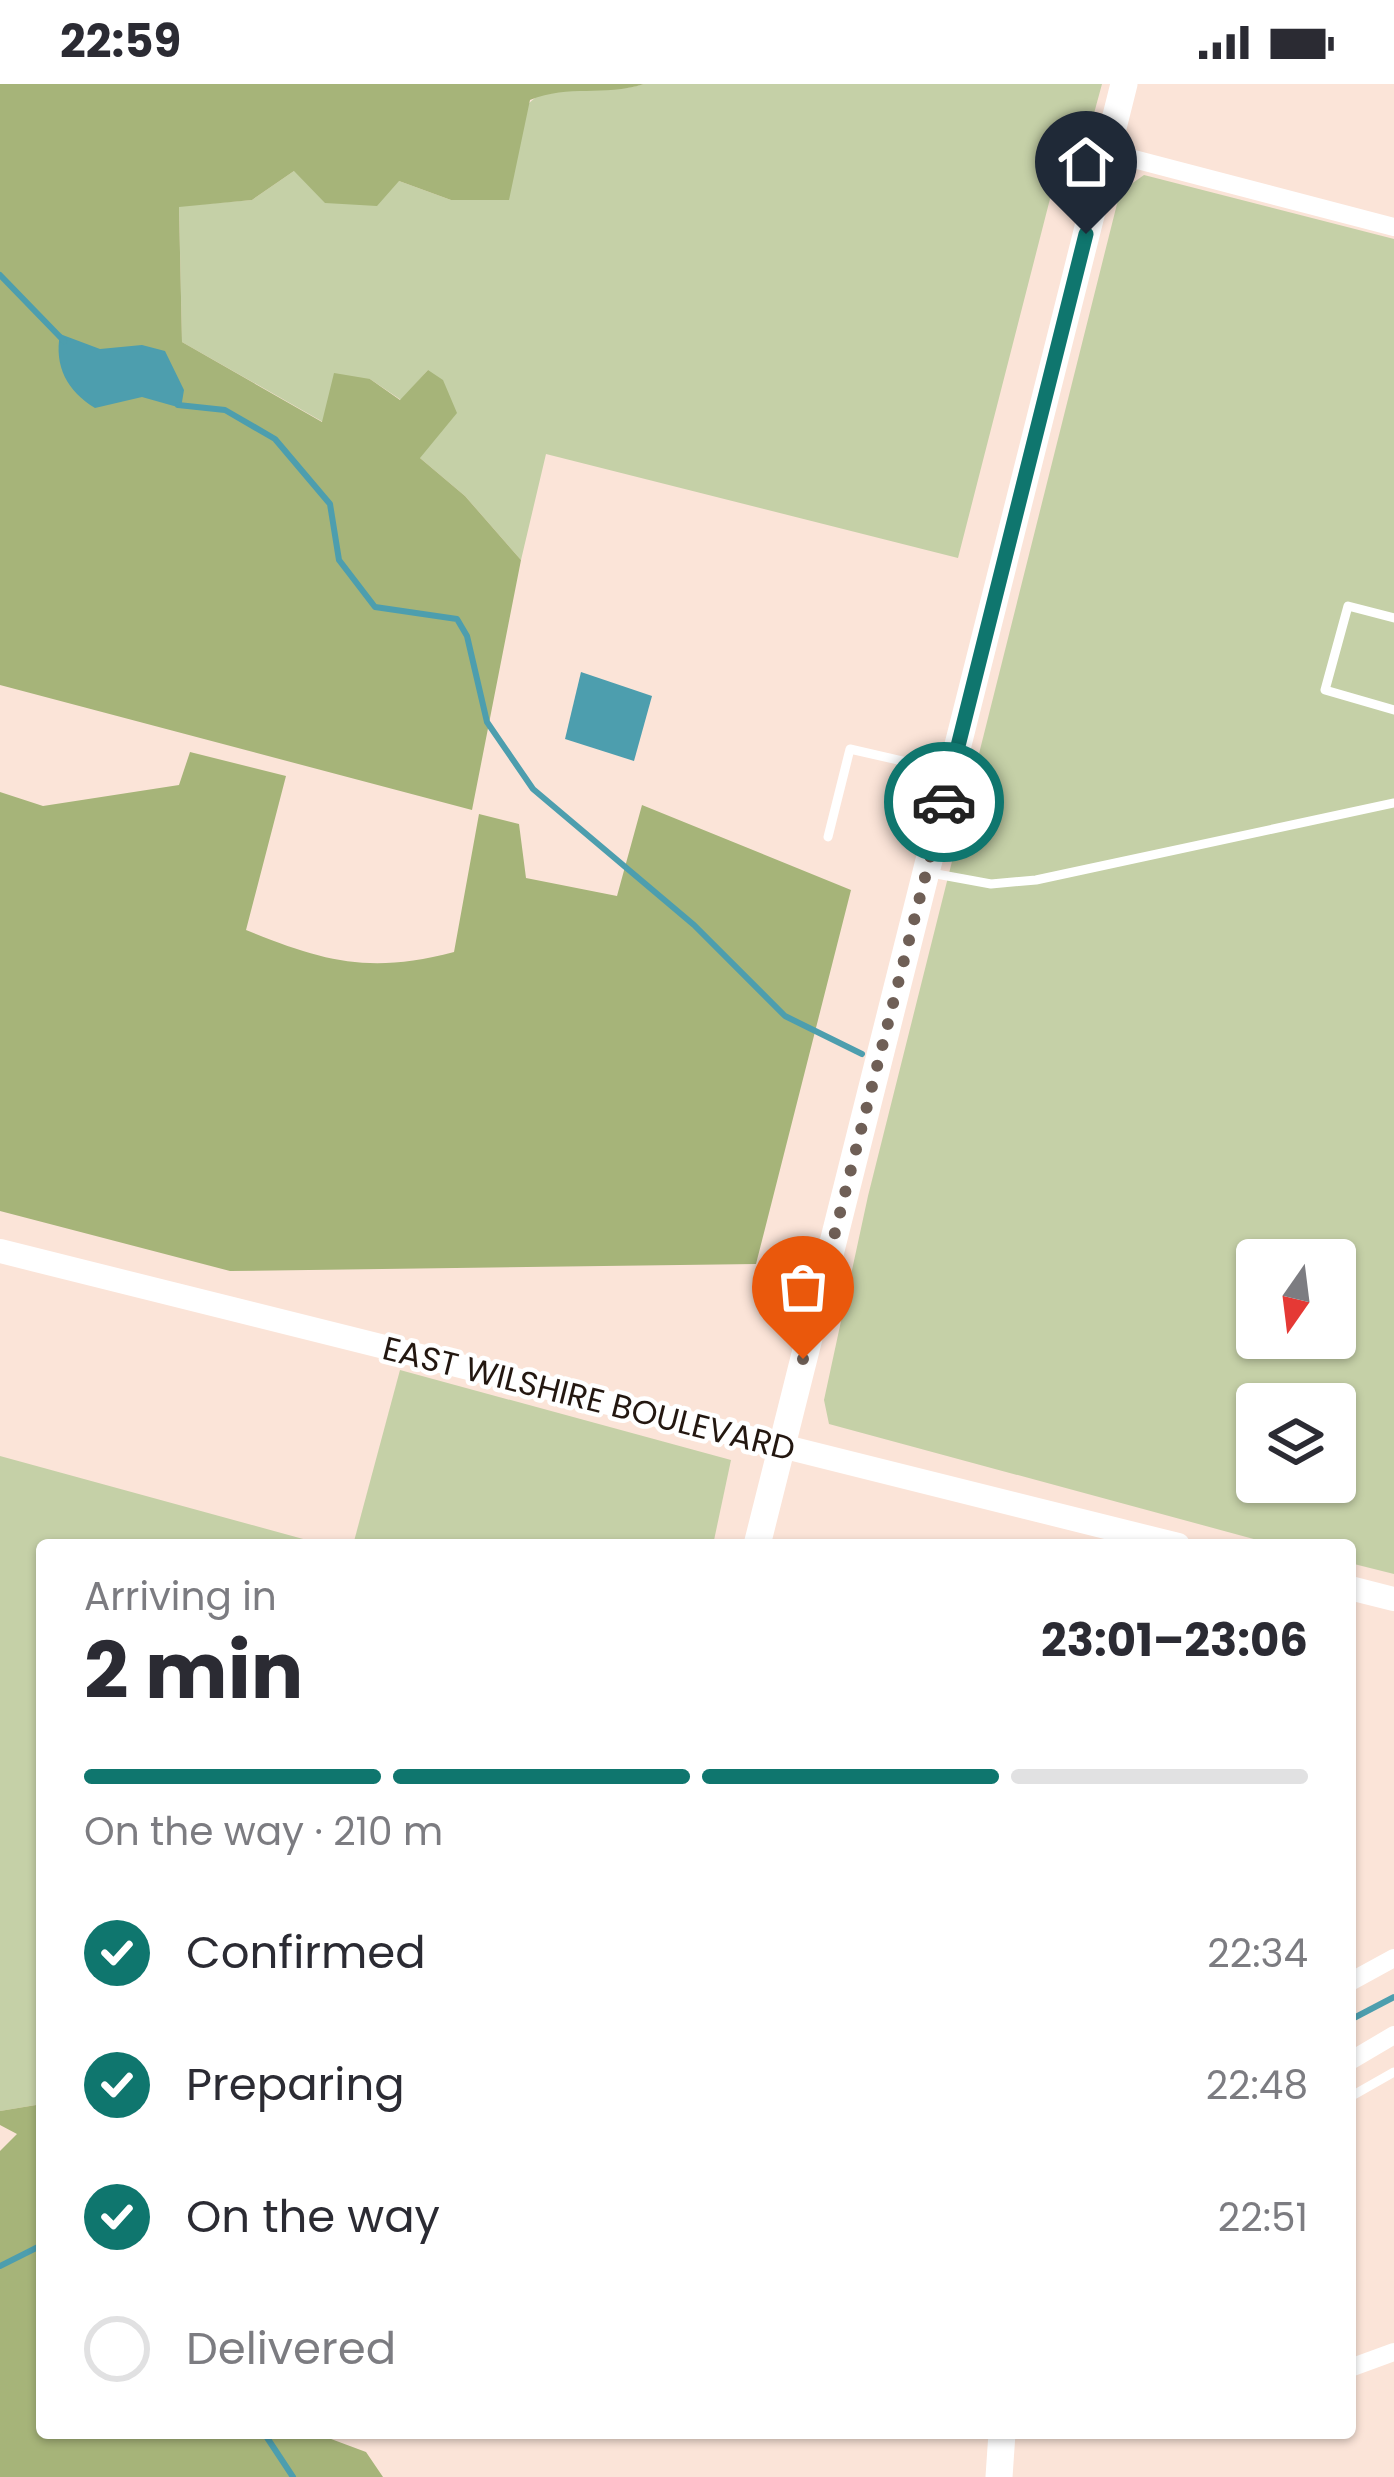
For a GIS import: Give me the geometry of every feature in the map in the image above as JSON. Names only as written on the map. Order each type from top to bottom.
[{"type":"main road","points":[[759,1539],[1124,84]]},
{"type":"main road","points":[[999,2477],[1002,2439]]},
{"type":"street","points":[[1107,152],[1394,227]]},
{"type":"street","name":"EAST WILSHIRE BOULEVARD","points":[[0,1251],[1154,1539]]},
{"type":"street","points":[[1356,1590],[1394,1599]]},
{"type":"street","points":[[1356,1979],[1394,1958]]},
{"type":"street","points":[[1356,2057],[1394,2035]]},
{"type":"street","points":[[1356,2366],[1394,2352]]},
{"type":"lane","points":[[1394,617],[1348,606],[1325,690],[1394,710]]},
{"type":"lane","points":[[829,837],[850,749],[951,772]]},
{"type":"lane","points":[[926,872],[992,884],[1036,880],[1394,803]]},
{"type":"lane","points":[[1356,2094],[1394,2072]]},
{"type":"green space","points":[[0,84],[644,84],[530,100],[509,200],[451,200],[399,181],[377,206],[325,203],[294,171],[252,200],[179,207],[182,342],[322,422],[334,373],[370,379],[400,400],[428,370],[443,380],[457,413],[420,458],[465,496],[521,560],[472,810],[0,685]]},
{"type":"green space","points":[[644,84],[1102,84],[1093,117],[1072,113],[958,558],[546,454],[521,560],[465,496],[420,458],[428,370],[401,400],[370,379],[323,422],[182,342],[179,206],[252,200],[294,171],[399,181],[451,200],[517,116],[547,90]]},
{"type":"green space","points":[[1144,175],[1394,239],[1394,1574],[1356,1564],[1356,1539],[1254,1539],[829,1424],[824,1400],[868,1196],[1120,192]]},
{"type":"green space","points":[[190,752],[286,776],[246,930],[324,957],[372,963],[454,952],[479,814],[519,824],[526,878],[617,896],[642,805],[851,890],[756,1264],[230,1271],[0,1211],[0,792],[43,806],[179,785]]},
{"type":"green space","points":[[400,1370],[731,1460],[714,1539],[355,1539]]},
{"type":"green space","points":[[0,1456],[303,1539],[36,1539],[36,2105],[0,2111]]},
{"type":"green space","points":[[36,2105],[36,2439],[331,2439],[366,2452],[383,2477],[0,2477],[0,2151],[17,2134],[0,2125],[0,2111]]},
{"type":"water","points":[[60,334],[100,349],[142,345],[165,351],[184,390],[181,408],[142,397],[95,408],[65,377],[59,357]]},
{"type":"water","points":[[581,672],[652,696],[634,761],[565,739]]},
{"type":"waterway","points":[[0,275],[64,341]]},
{"type":"waterway","points":[[178,405],[225,410],[275,439],[330,504],[339,560],[375,607],[457,619],[467,636],[487,722],[533,789],[694,925],[785,1016],[862,1054]]},
{"type":"waterway","points":[[1356,2017],[1394,1997]]},
{"type":"waterway","points":[[0,2266],[36,2248]]},
{"type":"waterway","points":[[268,2439],[293,2477]]},
{"type":"way so far","points":[[803,1359],[944,802]]},
{"type":"route","points":[[944,802],[1086,234]]}]
